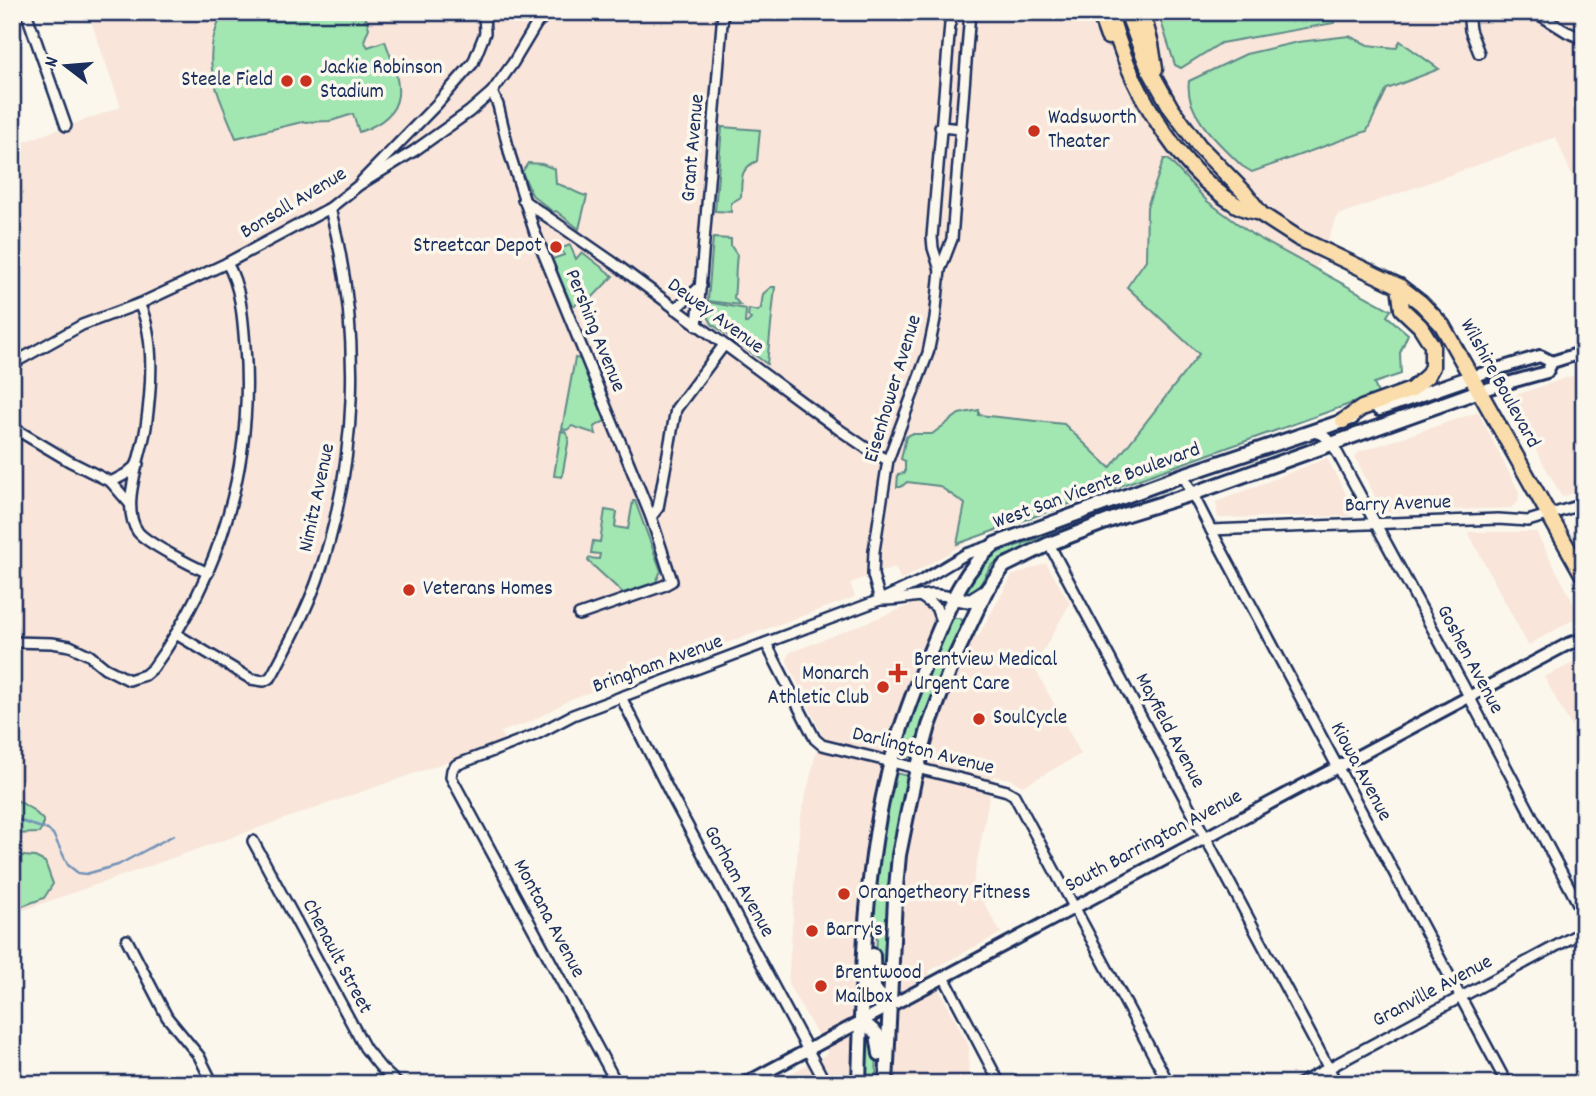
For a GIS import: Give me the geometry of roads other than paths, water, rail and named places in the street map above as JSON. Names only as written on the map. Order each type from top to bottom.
[{"type":"main road","points":[[1099,12],[1129,83],[1146,114],[1171,142]]},
{"type":"main road","name":"Wilshire Boulevard","points":[[1110,12],[1124,55],[1140,90],[1171,142],[1191,166],[1237,206],[1261,214],[1298,238],[1399,286],[1421,303],[1442,325],[1584,576]]},
{"type":"main road","name":"Wilshire Boulevard","points":[[1128,12],[1140,48],[1171,108],[1199,146],[1244,192],[1261,214]]},
{"type":"main road","points":[[1142,12],[1152,44],[1157,84]]},
{"type":"main road","points":[[1343,421],[1362,408],[1411,390],[1427,376],[1432,366],[1429,336],[1402,309],[1399,286]]},
{"type":"main road","name":"West San Vicente Boulevard","points":[[859,1084],[860,1020],[874,846],[891,763],[919,677],[955,598],[977,561],[995,544],[1183,475],[1471,377]]},
{"type":"main road","name":"West San Vicente Boulevard","points":[[886,1084],[899,855],[917,768],[941,693],[968,628],[986,591],[1004,566],[1049,544],[1124,515],[1192,494],[1479,391]]},
{"type":"main road","points":[[955,598],[970,601],[986,591]]},
{"type":"main road","points":[[942,624],[957,614],[967,620],[968,628]]},
{"type":"main road","points":[[868,910],[874,939],[872,983],[876,994],[889,1006]]},
{"type":"main road","points":[[860,1020],[872,1028],[879,1040],[878,1084]]},
{"type":"street","points":[[26,12],[66,126]]},
{"type":"street","points":[[359,185],[473,63],[485,33],[484,12]]},
{"type":"street","name":"Bonsall Avenue","points":[[12,364],[82,325],[139,304],[227,263],[330,208],[359,185],[469,112],[492,92],[537,23],[549,12]]},
{"type":"street","name":"Grant Avenue","points":[[697,326],[723,12]]},
{"type":"street","name":"Eisenhower Avenue","points":[[940,270],[932,237],[951,12]]},
{"type":"street","name":"Eisenhower Avenue","points":[[880,600],[873,575],[874,551],[888,460],[928,353],[940,270],[952,239],[970,12]]},
{"type":"street","points":[[1468,12],[1469,30],[1479,53]]},
{"type":"street","points":[[1535,12],[1567,32],[1584,38]]},
{"type":"street","name":"Pershing Avenue","points":[[492,92],[534,233],[650,517],[672,581],[579,615]]},
{"type":"street","points":[[940,127],[962,129]]},
{"type":"street","name":"Dewey Avenue","points":[[523,200],[836,428],[888,460]]},
{"type":"street","name":"Nimitz Avenue","points":[[176,634],[251,679],[264,681],[276,668],[317,580],[337,510],[347,457],[351,408],[348,306],[344,271],[330,208]]},
{"type":"street","points":[[12,642],[70,646],[89,654],[104,668],[129,680],[145,675],[153,668],[176,634],[208,573],[225,528],[236,485],[247,403],[243,321],[236,280],[227,263]]},
{"type":"street","points":[[675,309],[701,286]]},
{"type":"street","points":[[139,304],[147,326],[150,364],[146,428],[130,504],[132,519],[141,534],[208,573]]},
{"type":"street","points":[[650,517],[658,508],[676,409],[724,345]]},
{"type":"street","points":[[1471,377],[1540,356],[1552,362],[1584,352]]},
{"type":"street","points":[[1479,391],[1547,372],[1552,362]]},
{"type":"street","points":[[12,427],[111,482],[130,504]]},
{"type":"street","points":[[1312,432],[1323,435],[1332,443]]},
{"type":"street","name":"Goshen Avenue","points":[[1332,443],[1584,915]]},
{"type":"street","points":[[111,482],[138,464]]},
{"type":"street","name":"Kiowa Avenue","points":[[1183,475],[1507,1084]]},
{"type":"street","name":"Barry Avenue","points":[[1210,530],[1528,520],[1584,504]]},
{"type":"street","name":"Bringham Avenue","points":[[452,770],[456,765],[535,735],[573,715],[880,600],[966,554],[995,544]]},
{"type":"street","name":"Mayfield Avenue","points":[[1049,544],[1336,1084]]},
{"type":"street","name":"Bringham Avenue","points":[[880,600],[898,601],[939,593],[955,598]]},
{"type":"street","points":[[920,596],[936,607],[942,624]]},
{"type":"street","name":"South Barrington Avenue","points":[[744,1084],[1469,696],[1568,644],[1584,639]]},
{"type":"street","name":"Darlington Avenue","points":[[766,643],[815,739],[822,745],[993,787],[1014,795],[1169,1084]]},
{"type":"street","name":"Gorham Avenue","points":[[621,696],[670,793],[777,989],[806,1050],[827,1084]]},
{"type":"street","name":"Montana Avenue","points":[[452,770],[451,777],[617,1084]]},
{"type":"street","name":"Chenault Street","points":[[253,841],[365,1048],[381,1069],[398,1084]]},
{"type":"street","name":"Granville Avenue","points":[[1299,1084],[1584,931]]},
{"type":"street","points":[[127,940],[167,1017],[199,1056],[213,1084]]},
{"type":"street","points":[[944,977],[1000,1084]]},
{"type":"waterway","points":[[12,818],[48,830],[53,834],[68,865],[78,873],[86,874],[118,865],[174,835]]},
{"type":"place","name":"Steele Field","points":[[287,81]]},
{"type":"place","name":"Jackie Robinson Stadium","points":[[306,81]]},
{"type":"place","name":"Wadsworth Theater","points":[[1034,131]]},
{"type":"place","name":"Streetcar Depot","points":[[556,247]]},
{"type":"place","name":"Veterans Homes","points":[[409,590]]},
{"type":"place","name":"Brentview Medical Urgent Care","points":[[898,673]]},
{"type":"place","name":"Monarch Athletic Club","points":[[883,687]]},
{"type":"place","name":"SoulCycle","points":[[979,719]]},
{"type":"place","name":"Orangetheory Fitness","points":[[844,894]]},
{"type":"place","name":"Barry's","points":[[812,931]]},
{"type":"place","name":"Brentwood Mailbox","points":[[821,986]]}]
